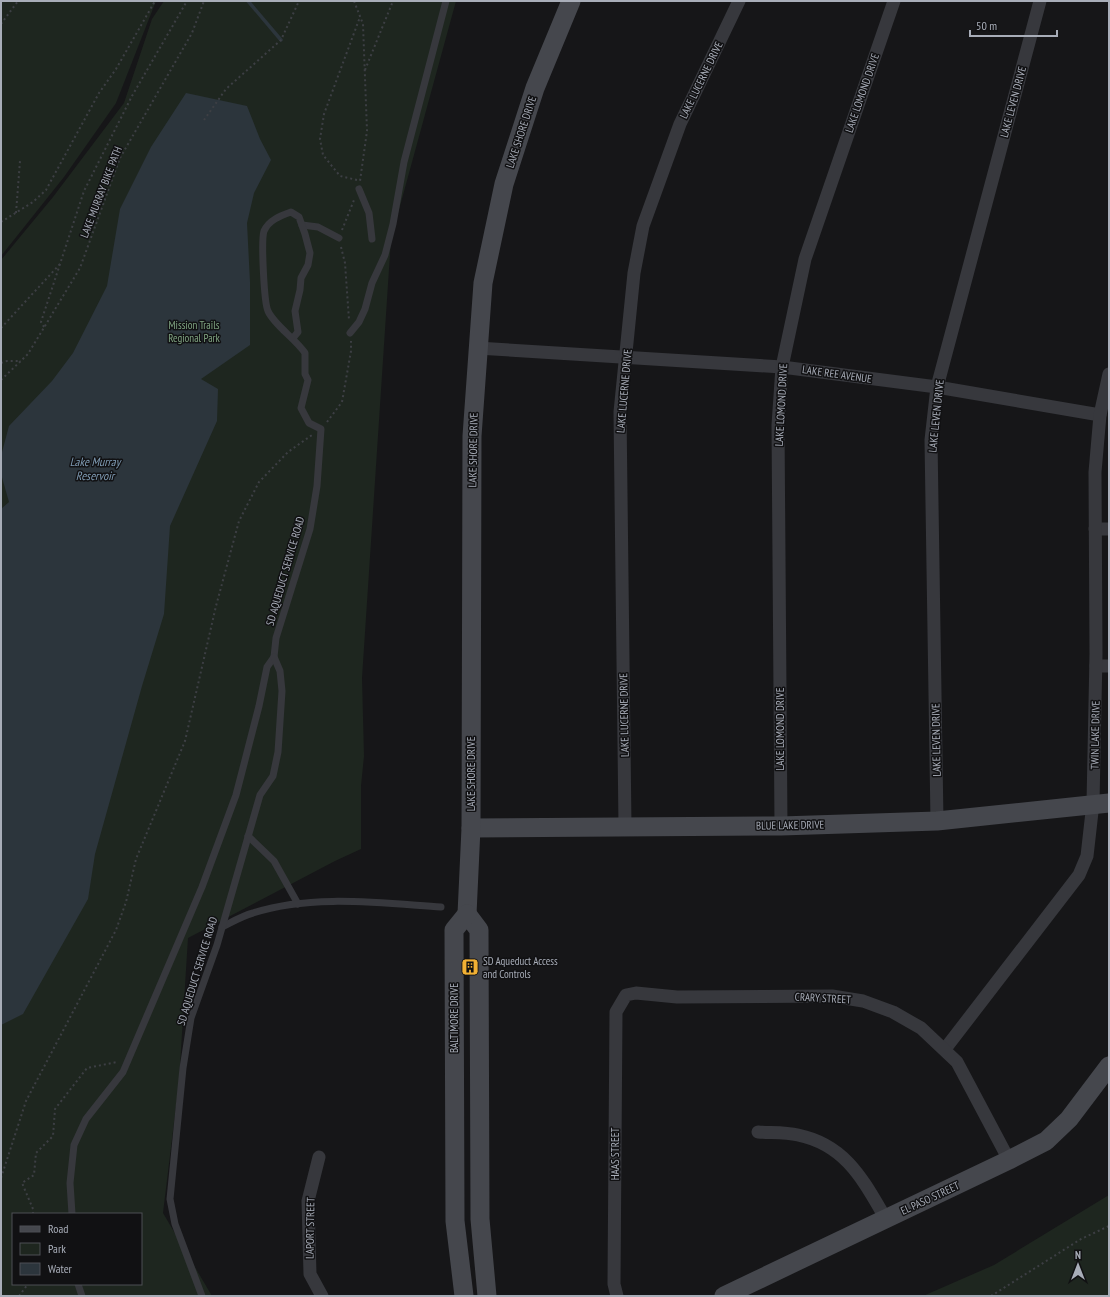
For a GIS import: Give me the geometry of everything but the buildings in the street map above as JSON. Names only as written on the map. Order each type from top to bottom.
[{"type":"main road","name":"LAKE SHORE DRIVE","points":[[467,914],[471,828],[472,436],[477,348],[483,283],[504,184],[535,88],[571,1]]},
{"type":"main road","name":"BLUE LAKE DRIVE","points":[[471,828],[781,826],[937,821],[1101,803]]},
{"type":"main road","name":"BALTIMORE DRIVE","points":[[464,1296],[455,1221],[454,930],[467,914]]},
{"type":"main road","points":[[467,914],[479,930],[480,1219],[487,1296]]},
{"type":"main road","name":"EL PASO STREET","points":[[724,1296],[1046,1141],[1069,1119],[1109,1066]]},
{"type":"street","name":"LAKE LUCERNE DRIVE","points":[[625,826],[620,412],[627,356],[634,273],[643,226],[680,124],[739,1]]},
{"type":"street","name":"LAKE LOMOND DRIVE","points":[[781,826],[778,425],[782,367],[805,259],[894,1]]},
{"type":"street","name":"LAKE LEVEN DRIVE","points":[[937,821],[931,440],[937,387],[1040,1]]},
{"type":"street","name":"LAKE REE AVENUE","points":[[477,348],[627,356],[782,367],[937,387],[1100,415]]},
{"type":"street","name":"TWIN LAKE DRIVE","points":[[945,1049],[1079,875],[1087,856],[1101,803],[1096,666],[1095,472],[1100,415],[1109,374]]},
{"type":"street","points":[[1095,529],[1109,529]]},
{"type":"street","points":[[1096,666],[1109,666]]},
{"type":"street","name":"CRARY STREET","points":[[616,1012],[626,995],[636,993],[677,997],[832,996],[863,1001],[893,1012],[921,1028],[958,1062],[1009,1160]]},
{"type":"street","name":"HAAS STREET","points":[[616,1012],[614,1284],[617,1296]]},
{"type":"street","points":[[758,1132],[797,1135],[826,1144],[846,1159],[862,1177],[886,1219]]},
{"type":"street","name":"LAPORT STREET","points":[[319,1157],[308,1201],[310,1274],[322,1296]]},
{"type":"lane","points":[[350,334],[365,309],[372,283],[385,255],[393,224],[404,162],[446,1]]},
{"type":"lane","points":[[359,189],[369,213],[372,239]]},
{"type":"lane","points":[[293,338],[298,332],[295,311],[301,278],[308,265],[310,253],[299,217],[291,212],[275,219],[269,224],[264,233],[262,245],[268,311],[305,353],[305,374],[308,380],[301,408],[309,423],[321,428]]},
{"type":"lane","points":[[302,225],[318,227],[339,238]]},
{"type":"lane","name":"SD AQUEDUCT SERVICE ROAD","points":[[72,1213],[70,1183],[74,1146],[86,1119],[122,1072],[128,1060],[202,887],[236,795],[259,706],[267,667],[274,657],[276,638],[310,529],[317,486],[321,428]]},
{"type":"lane","name":"SD AQUEDUCT SERVICE ROAD","points":[[202,1296],[175,1224],[170,1199],[183,1068],[191,1018],[206,978],[222,927],[260,795],[273,776],[278,752],[282,691],[280,671],[274,657]]},
{"type":"lane","points":[[248,836],[274,862],[298,904]]},
{"type":"lane","points":[[222,927],[252,913],[298,904],[371,902],[441,907]]},
{"type":"lane","points":[[78,1285],[82,1296]]},
{"type":"path","points":[[1,24],[18,1]]},
{"type":"path","points":[[1,222],[33,202],[46,190],[98,93],[116,69],[155,1]]},
{"type":"path","points":[[44,326],[41,322],[84,191],[132,96],[187,1]]},
{"type":"path","name":"LAKE MURRAY BIKE PATH","points":[[1,380],[28,354],[80,268],[120,158],[192,33],[204,1]]},
{"type":"path","points":[[204,120],[226,89],[281,40],[299,1]]},
{"type":"path","points":[[1,1178],[26,1101],[116,930],[126,902],[136,859],[185,741],[216,606],[239,522],[259,482],[288,452],[321,428],[333,416],[342,402],[351,351],[345,263],[339,238],[359,189],[367,131],[363,24],[354,1]]},
{"type":"path","points":[[365,71],[393,1]]},
{"type":"path","points":[[360,17],[324,114],[320,139],[323,155],[340,176],[360,181]]},
{"type":"path","points":[[16,213],[20,161]]},
{"type":"path","points":[[1,328],[60,264]]},
{"type":"path","points":[[1,363],[7,360],[20,361]]},
{"type":"path","points":[[33,1213],[33,1209],[22,1183],[34,1175],[36,1153],[53,1136],[56,1109],[87,1068],[128,1060]]},
{"type":"path","points":[[991,1296],[1081,1239],[1109,1226]]},
{"type":"path","points":[[19,1296],[27,1285]]},
{"type":"green space","points":[[1,1],[156,1],[116,103],[64,177],[1,256]]},
{"type":"green space","name":"Mission Trails Regional Park","points":[[164,1],[456,1],[391,239],[362,678],[364,756],[361,786],[361,849],[335,861],[188,938],[179,1081],[163,1213],[212,1296],[1,1296],[1,260],[53,197],[124,103],[152,19]]},
{"type":"green space","points":[[1109,1195],[1109,1296],[923,1296],[994,1265]]},
{"type":"water","name":"Lake Murray Reservoir","points":[[186,93],[247,106],[260,139],[271,160],[254,193],[247,223],[250,282],[250,345],[201,379],[218,389],[217,421],[170,526],[164,614],[142,686],[95,854],[88,899],[23,1014],[1,1025],[1,509],[9,502],[1,474],[1,456],[9,426],[52,381],[73,353],[107,286],[120,209],[151,147]]},
{"type":"waterway","points":[[248,1],[281,40]]},
{"type":"place","name":"SD Aqueduct Access and Controls","points":[[470,967]]}]
